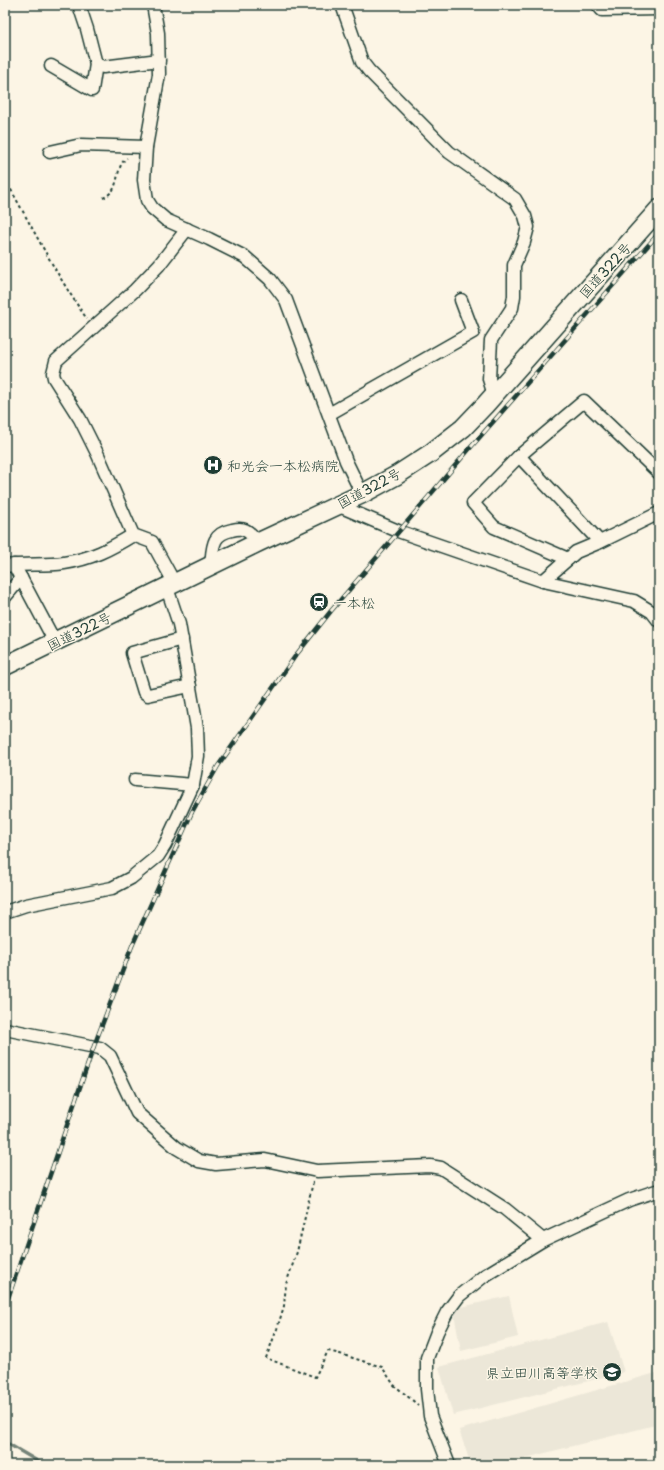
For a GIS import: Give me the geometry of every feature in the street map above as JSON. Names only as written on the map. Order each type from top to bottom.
[{"type":"highway","name":"国道322号","points":[[5,666],[259,542],[362,494],[431,453],[463,428],[494,395],[659,209]]},
{"type":"street","points":[[51,66],[92,90],[96,64],[87,28],[79,5]]},
{"type":"street","points":[[153,5],[158,34],[159,74],[143,147],[144,180],[147,200],[158,215],[166,220],[245,257],[270,279],[286,300],[346,461],[362,494]]},
{"type":"street","points":[[342,5],[362,62],[449,152],[515,199],[525,216],[528,227],[524,242],[514,266],[514,296],[512,308],[491,340],[489,379],[494,395]]},
{"type":"street","points":[[598,5],[602,10],[659,9]]},
{"type":"street","points":[[96,64],[103,67],[158,60]]},
{"type":"street","points":[[50,152],[81,145],[143,147]]},
{"type":"street","points":[[5,912],[26,905],[112,888],[131,878],[158,856],[165,845],[193,785],[199,745],[198,728],[171,586],[152,542],[133,535],[98,455],[80,419],[54,378],[53,373],[56,361],[140,285],[159,265],[187,229]]},
{"type":"street","points":[[329,414],[474,332],[461,300]]},
{"type":"street","points":[[568,559],[494,527],[473,503],[519,456],[584,401],[659,473]]},
{"type":"street","points":[[519,456],[600,542]]},
{"type":"street","points":[[337,505],[398,532],[543,581],[634,601],[652,612],[659,621]]},
{"type":"street","points":[[543,581],[576,552],[659,513]]},
{"type":"street","points":[[211,566],[213,546],[219,535],[236,529],[245,530],[259,542]]},
{"type":"street","points":[[10,566],[24,564],[63,564],[85,559],[106,551],[133,535]]},
{"type":"street","points":[[10,566],[21,578],[55,642]]},
{"type":"street","points":[[5,597],[21,578]]},
{"type":"street","points":[[182,639],[132,653],[144,692],[148,695],[190,686]]},
{"type":"street","points":[[135,780],[193,785]]},
{"type":"street","points":[[5,1029],[100,1048],[110,1056],[137,1113],[177,1148],[199,1162],[216,1164],[265,1160],[316,1171],[430,1166],[441,1168],[505,1209],[543,1240]]},
{"type":"street","points":[[449,1465],[430,1416],[427,1389],[427,1358],[447,1312],[459,1296],[484,1276],[543,1240],[629,1200],[659,1190]]},
{"type":"path","points":[[103,198],[112,192],[122,162],[125,159],[138,155],[143,147]]},
{"type":"path","points":[[5,180],[30,223],[55,271],[79,307],[95,327]]},
{"type":"path","points":[[316,1171],[297,1252],[286,1284],[284,1306],[266,1358],[315,1377],[328,1351],[382,1367],[394,1385],[430,1416]]},
{"type":"shaded area","points":[[509,1296],[518,1337],[461,1351],[453,1309]]},
{"type":"shaded area","points":[[608,1322],[624,1372],[453,1415],[439,1367]]},
{"type":"shaded area","points":[[659,1372],[659,1424],[498,1465],[471,1465],[459,1430]]},
{"type":"waterway","points":[[5,1442],[44,1465]]},
{"type":"railway","points":[[5,1307],[94,1046],[132,946],[192,812],[218,766],[296,655],[331,611],[471,447],[659,233]]},
{"type":"place","name":"和光会一本松病院","points":[[213,465]]},
{"type":"place","name":"一本松","points":[[319,602]]},
{"type":"place","name":"県立田川高等学校","points":[[612,1372]]}]
